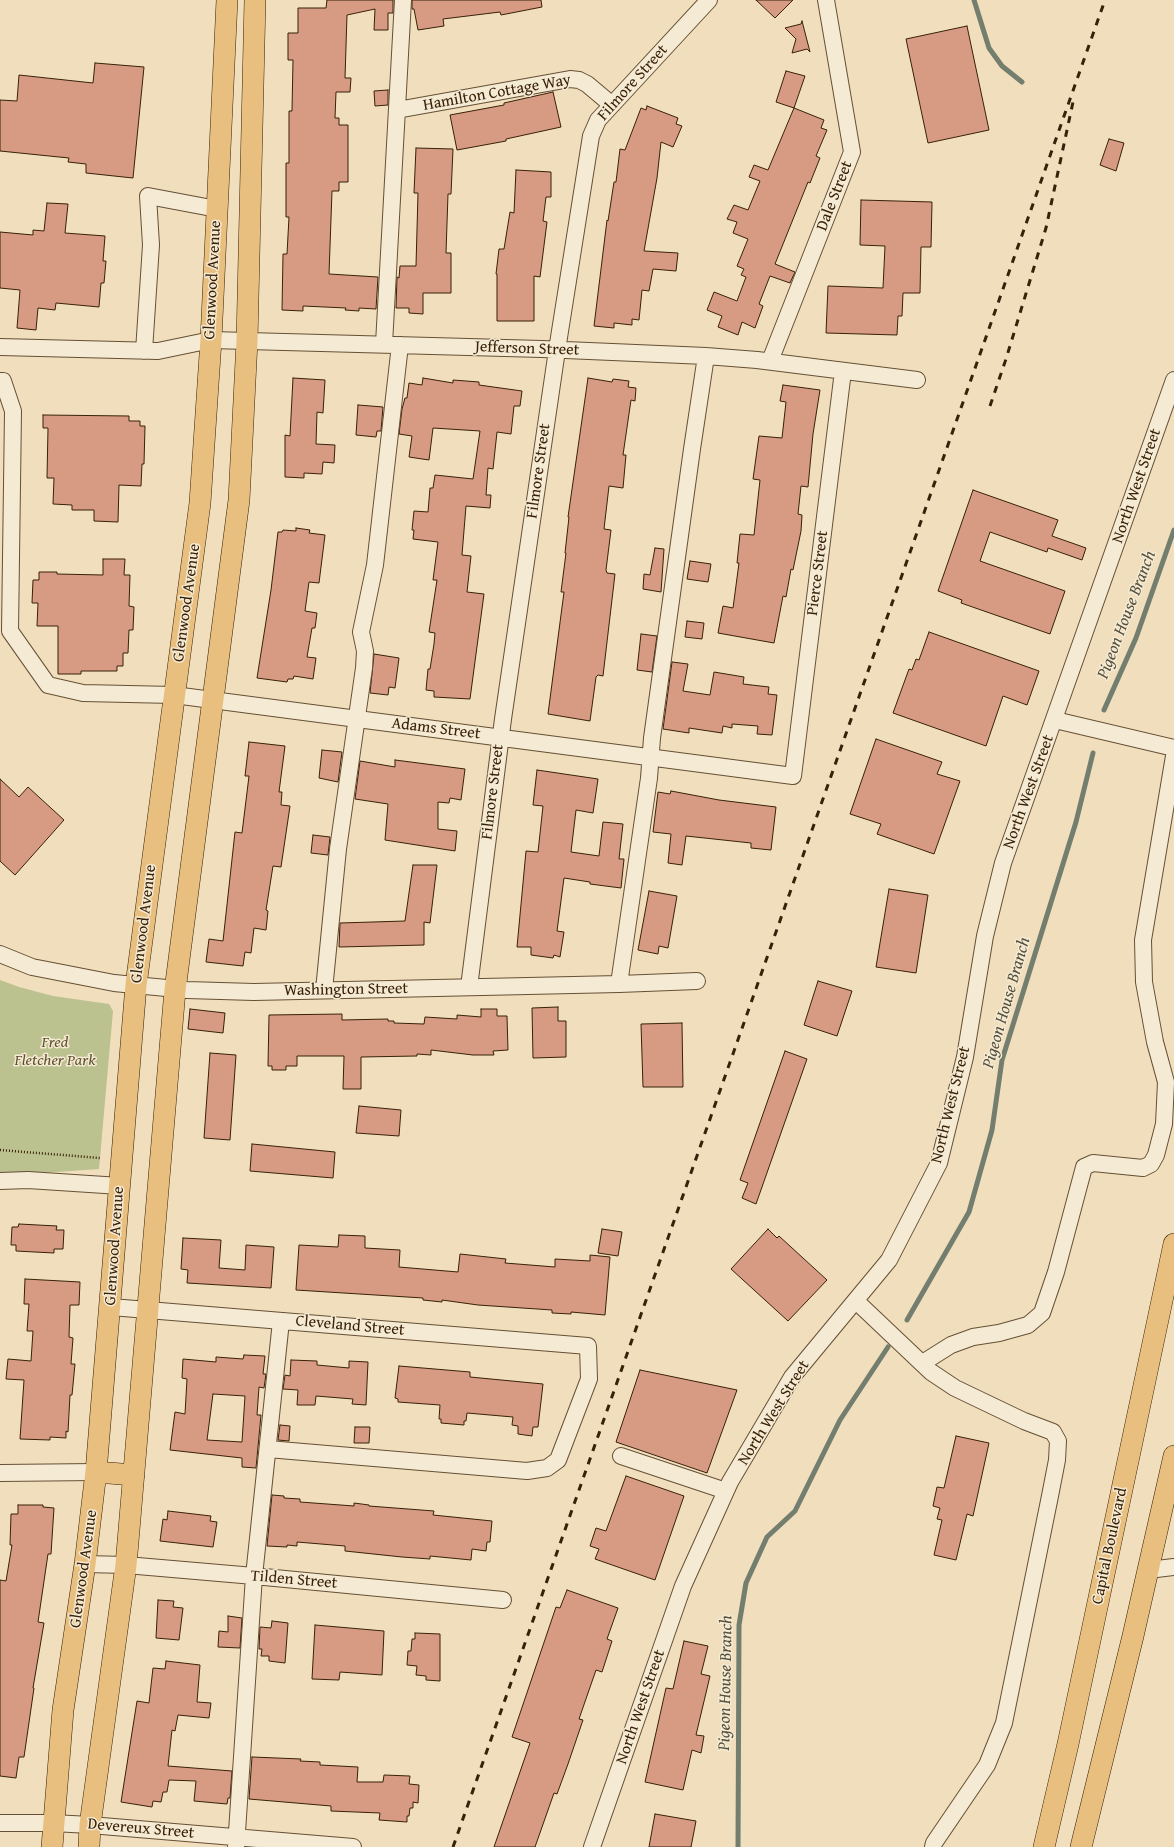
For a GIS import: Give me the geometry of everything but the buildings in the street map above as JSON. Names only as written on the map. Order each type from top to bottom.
[{"type":"main road","name":"Glenwood Avenue","points":[[52,1847],[64,1710],[85,1564],[96,1472],[111,1308],[136,985],[200,503],[211,340],[227,0]]},
{"type":"main road","points":[[89,1847],[90,1825],[126,1565],[175,990],[239,500],[247,341],[255,0]]},
{"type":"main road","name":"Capital Boulevard","points":[[1044,1847],[1068,1744],[1174,1244]]},
{"type":"main road","points":[[1081,1847],[1117,1702],[1174,1456]]},
{"type":"main road","points":[[96,1472],[134,1475]]},
{"type":"main road","points":[[1096,1847],[1111,1726],[1117,1702]]},
{"type":"street","points":[[384,344],[403,0]]},
{"type":"street","name":"Filmore Street","points":[[469,987],[501,737],[557,350],[591,136],[598,120],[709,0]]},
{"type":"street","name":"Dale Street","points":[[770,362],[852,152],[826,0]]},
{"type":"street","name":"Hamilton Cottage Way","points":[[397,110],[570,79],[579,80],[587,84],[612,105]]},
{"type":"street","points":[[144,351],[152,245],[148,196],[217,209]]},
{"type":"street","name":"Jefferson Street","points":[[0,347],[158,351],[211,340],[557,350],[706,356],[843,370],[916,380]]},
{"type":"street","points":[[324,990],[338,849],[365,651],[361,632],[375,565],[400,345]]},
{"type":"street","points":[[619,984],[649,778],[650,756],[706,356]]},
{"type":"street","name":"Pierce Street","points":[[793,776],[843,370]]},
{"type":"street","name":"North West Street","points":[[592,1847],[684,1586],[726,1491],[792,1377],[889,1260],[939,1163],[965,1057],[985,936],[1003,863],[1055,720],[1174,380]]},
{"type":"street","name":"Adams Street","points":[[0,381],[3,381],[13,411],[10,631],[48,685],[83,693],[174,695],[355,720],[650,756],[793,776]]},
{"type":"street","points":[[1055,720],[1174,748]]},
{"type":"street","points":[[924,1362],[951,1345],[973,1336],[999,1333],[1028,1325],[1042,1313],[1056,1272],[1084,1167],[1092,1162],[1143,1168],[1151,1164],[1156,1155],[1164,1124],[1166,1082],[1155,1042],[1144,982],[1143,940],[1174,756]]},
{"type":"street","name":"Washington Street","points":[[0,954],[32,967],[136,985],[175,990],[254,992],[697,981]]},
{"type":"street","points":[[0,1181],[28,1180],[120,1186]]},
{"type":"street","points":[[856,1301],[924,1362],[931,1372],[955,1388],[1024,1421],[1054,1432],[1058,1442],[1057,1460],[1004,1723],[987,1765],[934,1843],[933,1847]]},
{"type":"street","name":"Cleveland Street","points":[[111,1308],[588,1346],[589,1379],[558,1460],[547,1468],[527,1470],[268,1449]]},
{"type":"street","points":[[236,1842],[254,1576],[281,1321]]},
{"type":"street","points":[[621,1456],[726,1491]]},
{"type":"street","points":[[0,1472],[96,1472]]},
{"type":"street","name":"Tilden Street","points":[[85,1564],[126,1565],[254,1576],[503,1600]]},
{"type":"street","points":[[1148,1570],[1174,1567]]},
{"type":"street","name":"Devereux Street","points":[[0,1823],[53,1822],[236,1842],[353,1847]]},
{"type":"path","points":[[0,1150],[100,1158]]},
{"type":"green space","name":"Fred Fletcher Park","points":[[0,980],[19,987],[53,996],[109,1004],[113,1011],[99,1169],[0,1176]]},
{"type":"waterway","points":[[974,0],[989,48],[1002,66],[1022,82]]},
{"type":"waterway","name":"Pigeon House Branch","points":[[1104,710],[1136,638],[1174,530]]},
{"type":"waterway","name":"Pigeon House Branch","points":[[907,1320],[969,1212],[992,1130],[1002,1060],[1076,822],[1093,753]]},
{"type":"waterway","name":"Pigeon House Branch","points":[[738,1847],[739,1625],[746,1583],[767,1537],[795,1511],[840,1420],[888,1347]]},
{"type":"railway","points":[[453,1847],[1105,0]]},
{"type":"railway","points":[[990,406],[1046,228],[1073,102]]}]
